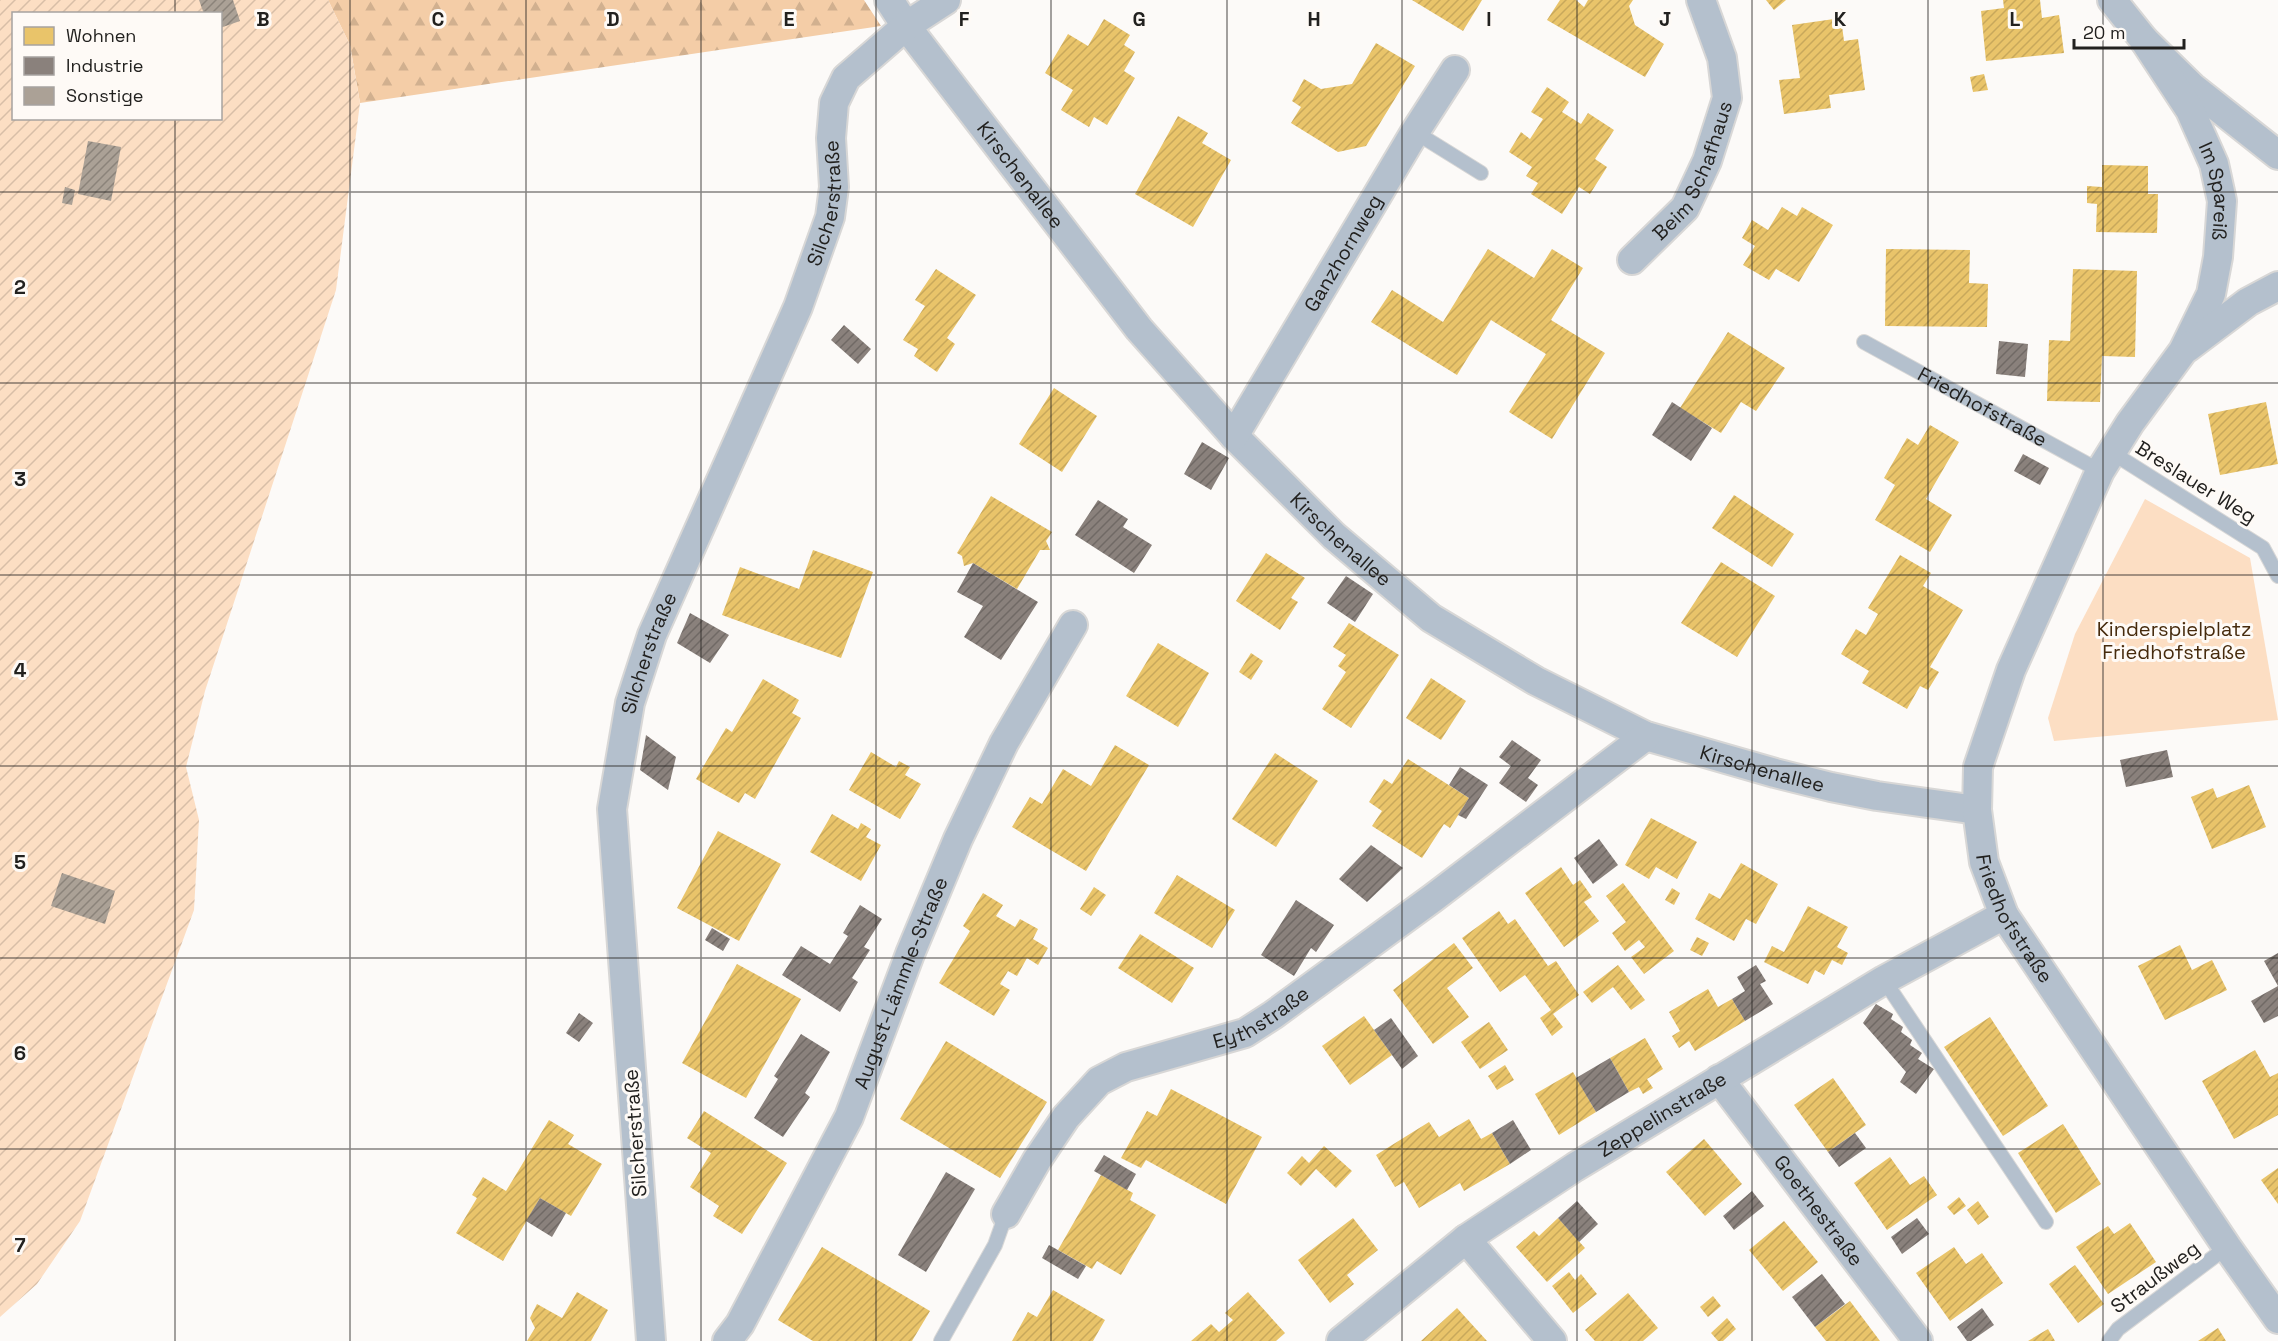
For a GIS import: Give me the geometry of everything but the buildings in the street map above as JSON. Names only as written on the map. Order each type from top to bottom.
[{"type":"street","name":"Kirschenallee","points":[[889,0],[906,26],[1139,329],[1234,436],[1334,536],[1431,618],[1536,681],[1646,736],[1831,787],[1977,810]]},
{"type":"street","points":[[906,26],[946,0]]},
{"type":"street","name":"Beim Schafhaus","points":[[1632,260],[1684,208],[1707,161],[1727,98],[1722,58],[1701,0]]},
{"type":"street","name":"Im Spareiß","points":[[2112,0],[2144,40],[2190,110],[2214,164],[2222,201],[2218,257],[2211,294],[2183,351]]},
{"type":"street","name":"Silcherstraße","points":[[651,1341],[612,810],[630,703],[652,634],[798,307],[830,217],[834,187],[831,138],[834,103],[846,78],[906,26]]},
{"type":"street","name":"Im Spareiß","points":[[2144,40],[2192,87],[2278,155]]},
{"type":"street","name":"Ganzhornweg","points":[[1234,436],[1415,132],[1455,70]]},
{"type":"street","points":[[2183,351],[2248,302],[2278,286]]},
{"type":"street","name":"Friedhofstraße","points":[[2183,351],[2105,462],[2011,670],[1978,767],[1977,810],[1984,862],[2004,915],[2278,1319]]},
{"type":"street","name":"August-Lämmle-Straße","points":[[727,1341],[740,1324],[849,1117],[910,954],[958,839],[1004,743],[1073,624]]},
{"type":"street","name":"Eythstraße","points":[[1005,1214],[1066,1117],[1100,1082],[1126,1067],[1245,1033],[1273,1016],[1646,736]]},
{"type":"street","name":"Zeppelinstraße","points":[[1341,1341],[1466,1239],[1585,1161],[1884,980],[2004,915]]},
{"type":"street","name":"Goethestraße","points":[[1719,1079],[1918,1341]]},
{"type":"street","points":[[1466,1239],[1552,1341]]},
{"type":"lane","points":[[1415,132],[1481,173]]},
{"type":"lane","name":"Friedhofstraße","points":[[1864,342],[2105,462]]},
{"type":"lane","name":"Breslauer Weg","points":[[2105,462],[2263,548],[2278,576]]},
{"type":"lane","points":[[1884,980],[2046,1222]]},
{"type":"lane","name":"Eythstraße","points":[[941,1341],[995,1245],[1005,1214]]},
{"type":"lane","name":"Straußweg","points":[[2109,1341],[2118,1329],[2227,1247]]},
{"type":"green space","points":[[0,0],[328,0],[350,45],[360,103],[336,290],[205,691],[186,767],[199,820],[194,910],[80,1221],[37,1284],[0,1317]]},
{"type":"green space","points":[[328,0],[864,0],[881,26],[360,103],[350,45]]},
{"type":"green space","name":"Kinderspielplatz Friedhofstraße","points":[[2145,499],[2250,558],[2278,720],[2054,741],[2048,718],[2075,634]]}]
